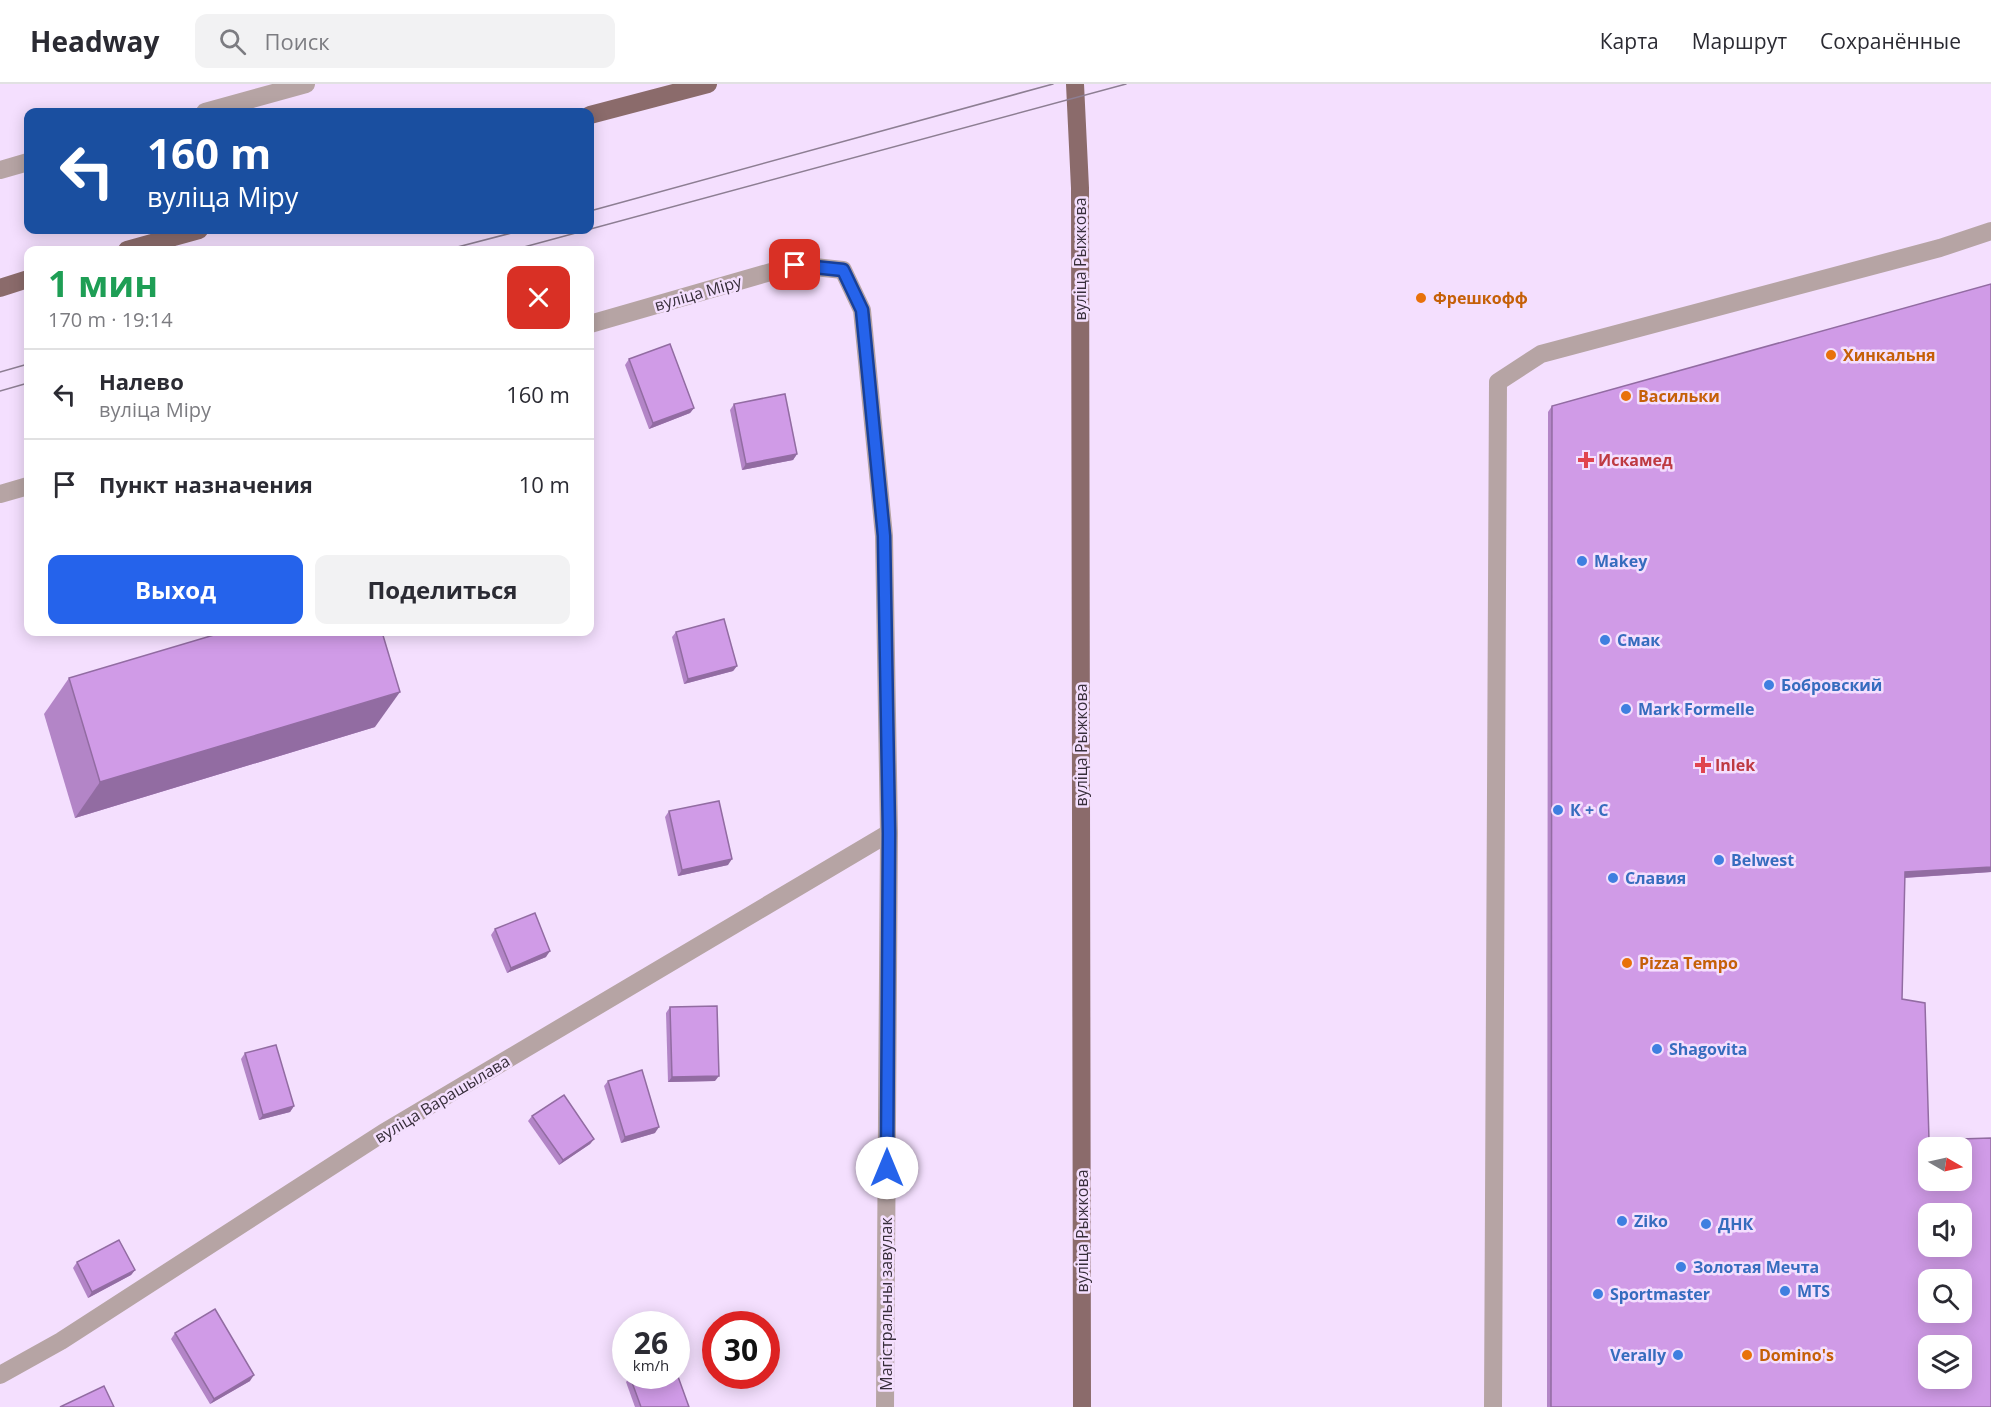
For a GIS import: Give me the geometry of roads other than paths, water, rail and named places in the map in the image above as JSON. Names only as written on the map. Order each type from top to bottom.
[{"type":"main road","points":[[594,113],[657,89],[708,84]]},
{"type":"main road","name":"вуліца Рыжкова","points":[[1075,84],[1080,188],[1082,1407]]},
{"type":"main road","points":[[141,246],[185,234]]},
{"type":"main road","points":[[0,288],[24,280]]},
{"type":"street","points":[[219,108],[306,84]]},
{"type":"street","points":[[0,170],[24,163]]},
{"type":"street","points":[[1493,1407],[1498,382],[1541,354],[1940,248],[1991,231]]},
{"type":"street","name":"вуліца Міру","points":[[594,323],[795,265],[843,270]]},
{"type":"street","name":"Магістральны завулак","points":[[843,270],[862,310],[884,536],[889,833],[885,1407]]},
{"type":"street","points":[[0,494],[24,487]]},
{"type":"street","name":"вуліца Варашылава","points":[[0,1375],[61,1341],[383,1133],[889,833]]},
{"type":"tram line","points":[[594,210],[1053,84]]},
{"type":"tram line","points":[[594,228],[1126,84]]},
{"type":"tram line","points":[[461,246],[508,234]]},
{"type":"tram line","points":[[528,246],[572,234]]},
{"type":"tram line","points":[[0,372],[24,365]]},
{"type":"tram line","points":[[0,391],[24,384]]},
{"type":"place","name":"Фрешкофф","points":[[1421,298]]},
{"type":"place","name":"Хинкальня","points":[[1831,355]]},
{"type":"place","name":"Васильки","points":[[1626,396]]},
{"type":"place","name":"Искамед","points":[[1586,460]]},
{"type":"place","name":"Makey","points":[[1582,561]]},
{"type":"place","name":"Смак","points":[[1605,640]]},
{"type":"place","name":"Бобровский","points":[[1769,685]]},
{"type":"place","name":"Mark Formelle","points":[[1626,709]]},
{"type":"place","name":"Inlek","points":[[1703,765]]},
{"type":"place","name":"К + С","points":[[1558,810]]},
{"type":"place","name":"Belwest","points":[[1719,860]]},
{"type":"place","name":"Славия","points":[[1613,878]]},
{"type":"place","name":"Pizza Tempo","points":[[1627,963]]},
{"type":"place","name":"Shagovita","points":[[1657,1049]]},
{"type":"place","name":"Ziko","points":[[1622,1221]]},
{"type":"place","name":"ДНК","points":[[1706,1224]]},
{"type":"place","name":"Золотая Мечта","points":[[1681,1267]]},
{"type":"place","name":"MTS","points":[[1785,1291]]},
{"type":"place","name":"Sportmaster","points":[[1598,1294]]},
{"type":"place","name":"Verally","points":[[1678,1355]]},
{"type":"place","name":"Domino's","points":[[1747,1355]]}]
